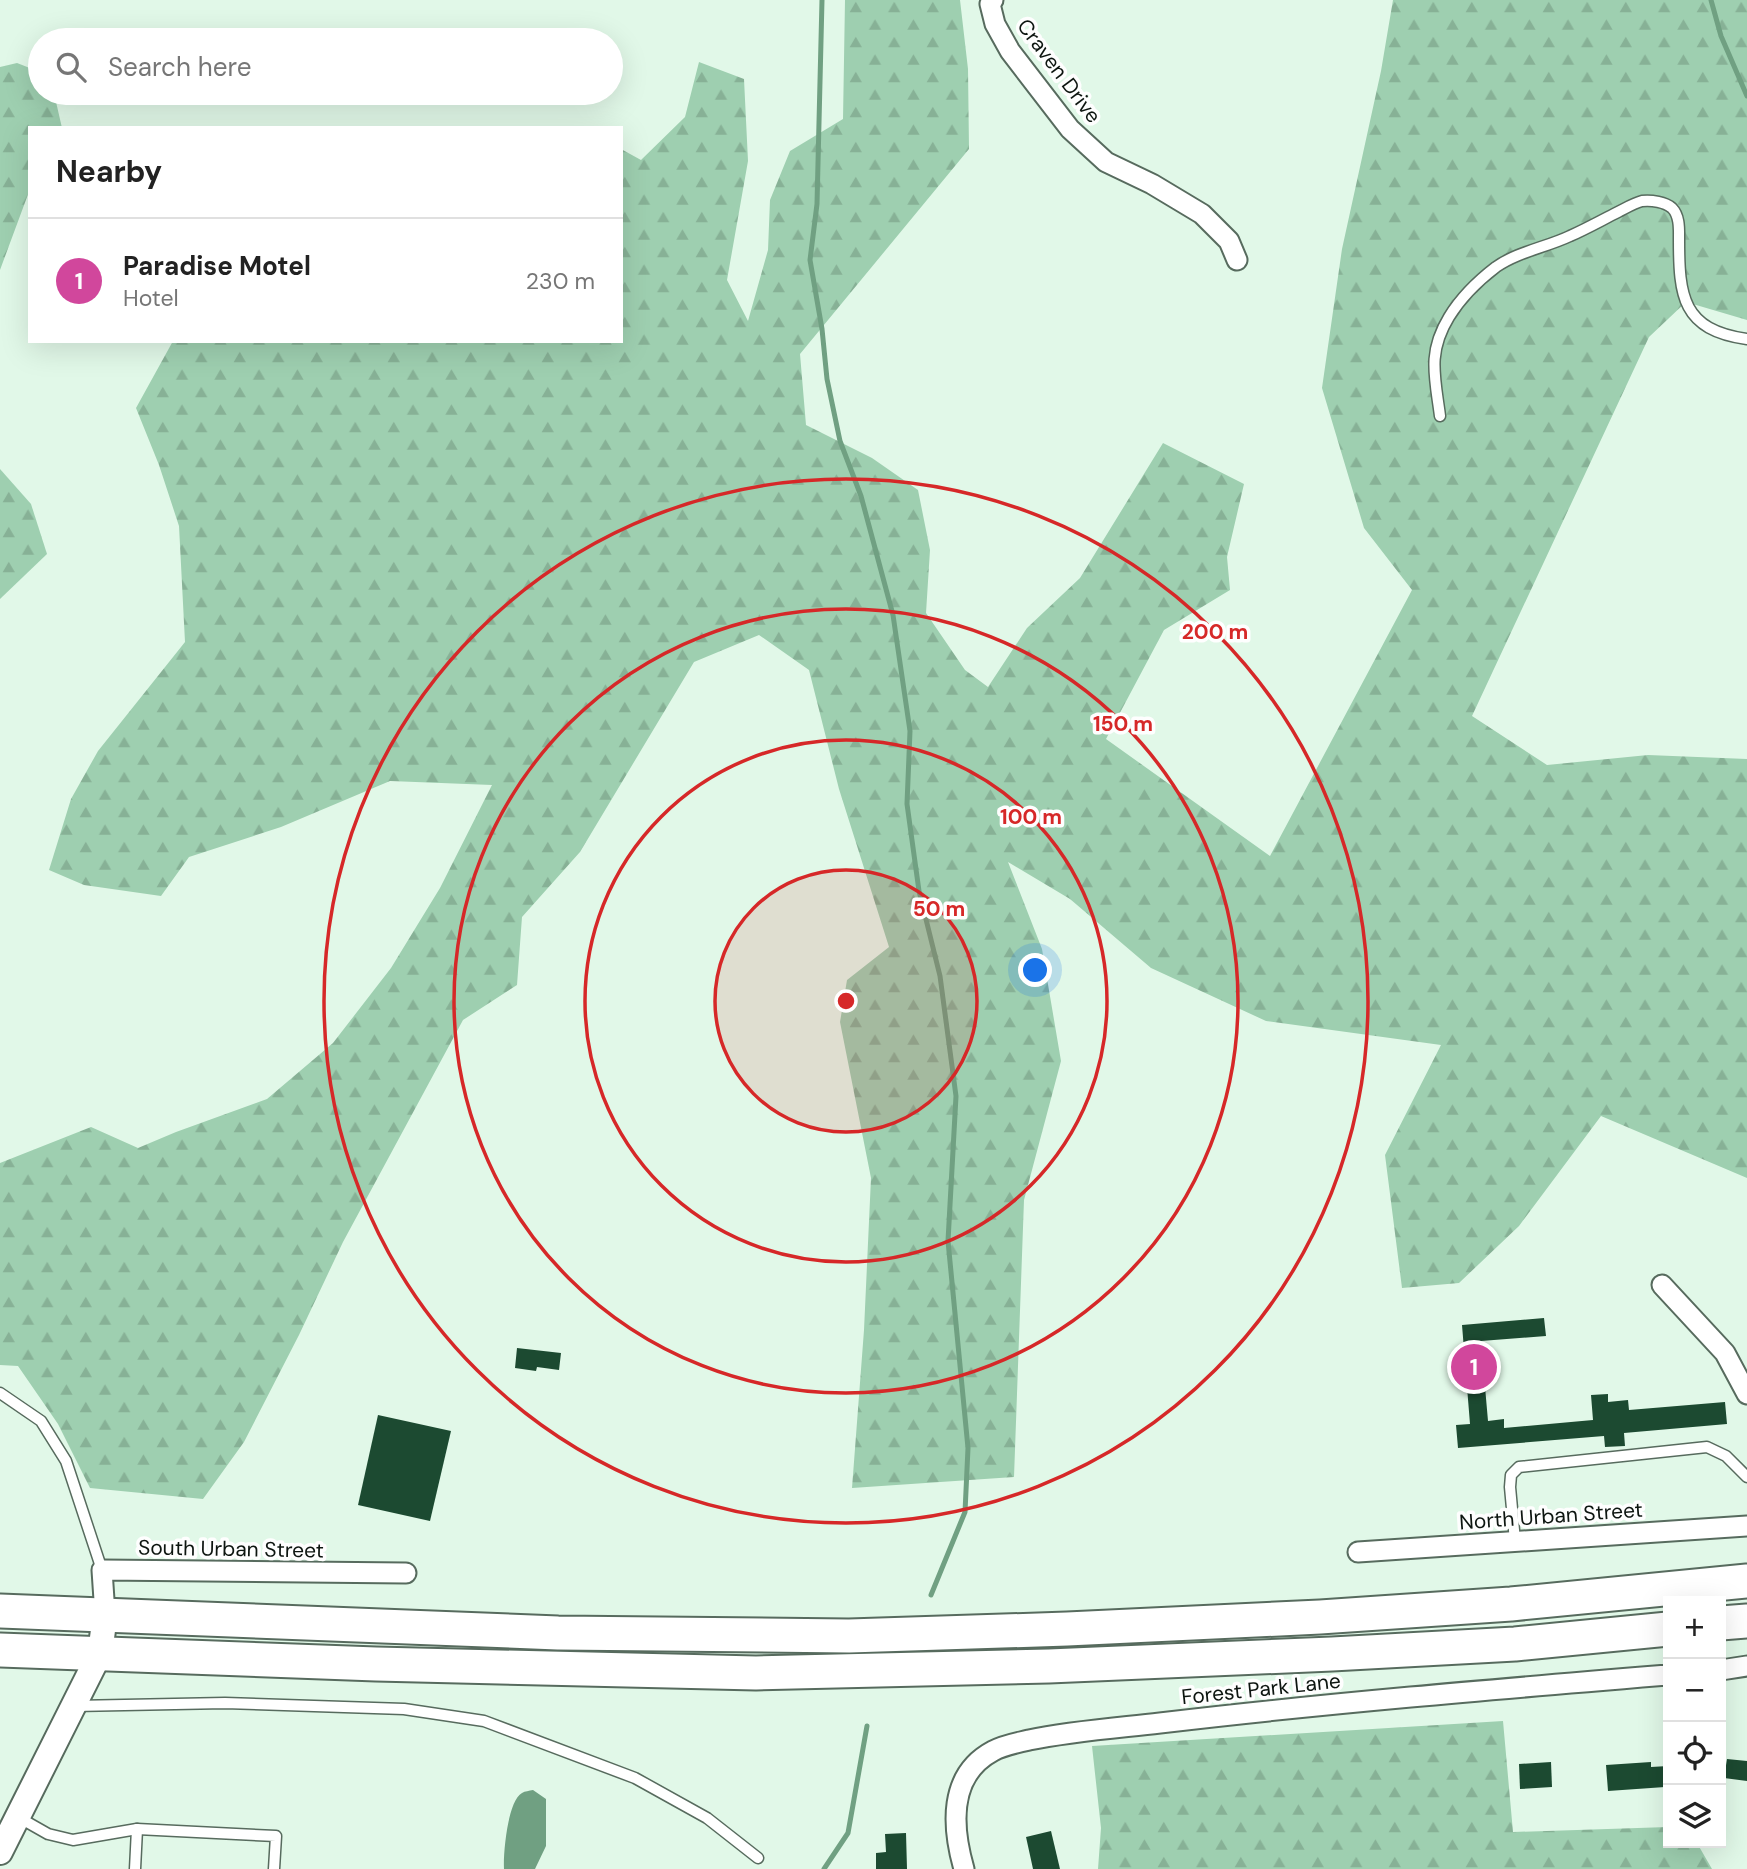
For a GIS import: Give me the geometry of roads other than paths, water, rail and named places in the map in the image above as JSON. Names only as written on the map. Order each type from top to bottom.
[{"type":"highway","points":[[0,1611],[558,1633],[849,1636],[1080,1629],[1320,1617],[1511,1604],[1747,1581]]},
{"type":"highway","points":[[1726,1623],[1747,1621]]},
{"type":"highway","points":[[0,1650],[376,1664],[756,1673],[1035,1666],[1332,1654],[1515,1644],[1663,1629]]},
{"type":"street","name":"Craven Drive","points":[[993,0],[990,4],[995,24],[1010,51],[1070,129],[1106,162],[1152,184],[1202,215],[1229,241],[1237,260]]},
{"type":"street","points":[[1662,1285],[1725,1353],[1747,1394]]},
{"type":"street","name":"North Urban Street","points":[[1358,1552],[1747,1526]]},
{"type":"street","points":[[0,1852],[100,1653],[104,1615],[102,1570]]},
{"type":"street","name":"South Urban Street","points":[[102,1570],[405,1573]]},
{"type":"street","points":[[1726,1669],[1747,1666]]},
{"type":"street","name":"Forest Park Lane","points":[[964,1869],[956,1824],[957,1797],[964,1780],[977,1763],[992,1751],[1012,1744],[1049,1735],[1248,1712],[1663,1675]]},
{"type":"lane","points":[[1440,415],[1433,360],[1440,334],[1449,316],[1465,296],[1496,267],[1568,237],[1639,202],[1656,201],[1672,208],[1676,214],[1679,227],[1680,282],[1694,315],[1701,323],[1717,332],[1747,338]]},
{"type":"lane","points":[[0,1393],[41,1421],[66,1461],[102,1570]]},
{"type":"lane","points":[[1516,1541],[1510,1487],[1511,1475],[1519,1467],[1707,1447],[1726,1456],[1747,1478]]},
{"type":"lane","points":[[73,1706],[225,1703],[404,1709],[484,1721],[635,1778],[707,1818],[758,1858]]},
{"type":"lane","points":[[18,1817],[48,1834],[73,1839],[137,1829],[276,1836],[274,1869]]},
{"type":"lane","points":[[135,1869],[137,1829]]},
{"type":"waterway","points":[[822,0],[817,204],[810,260],[822,329],[827,379],[840,441],[861,496],[893,615],[910,731],[907,804],[919,891],[940,976],[956,1096],[948,1241],[968,1448],[965,1512],[931,1595]]},
{"type":"waterway","points":[[1711,0],[1721,36],[1747,96]]},
{"type":"waterway","points":[[824,1869],[848,1833],[867,1726]]},
{"type":"place","name":"Paradise Motel","points":[[1474,1367]]}]
